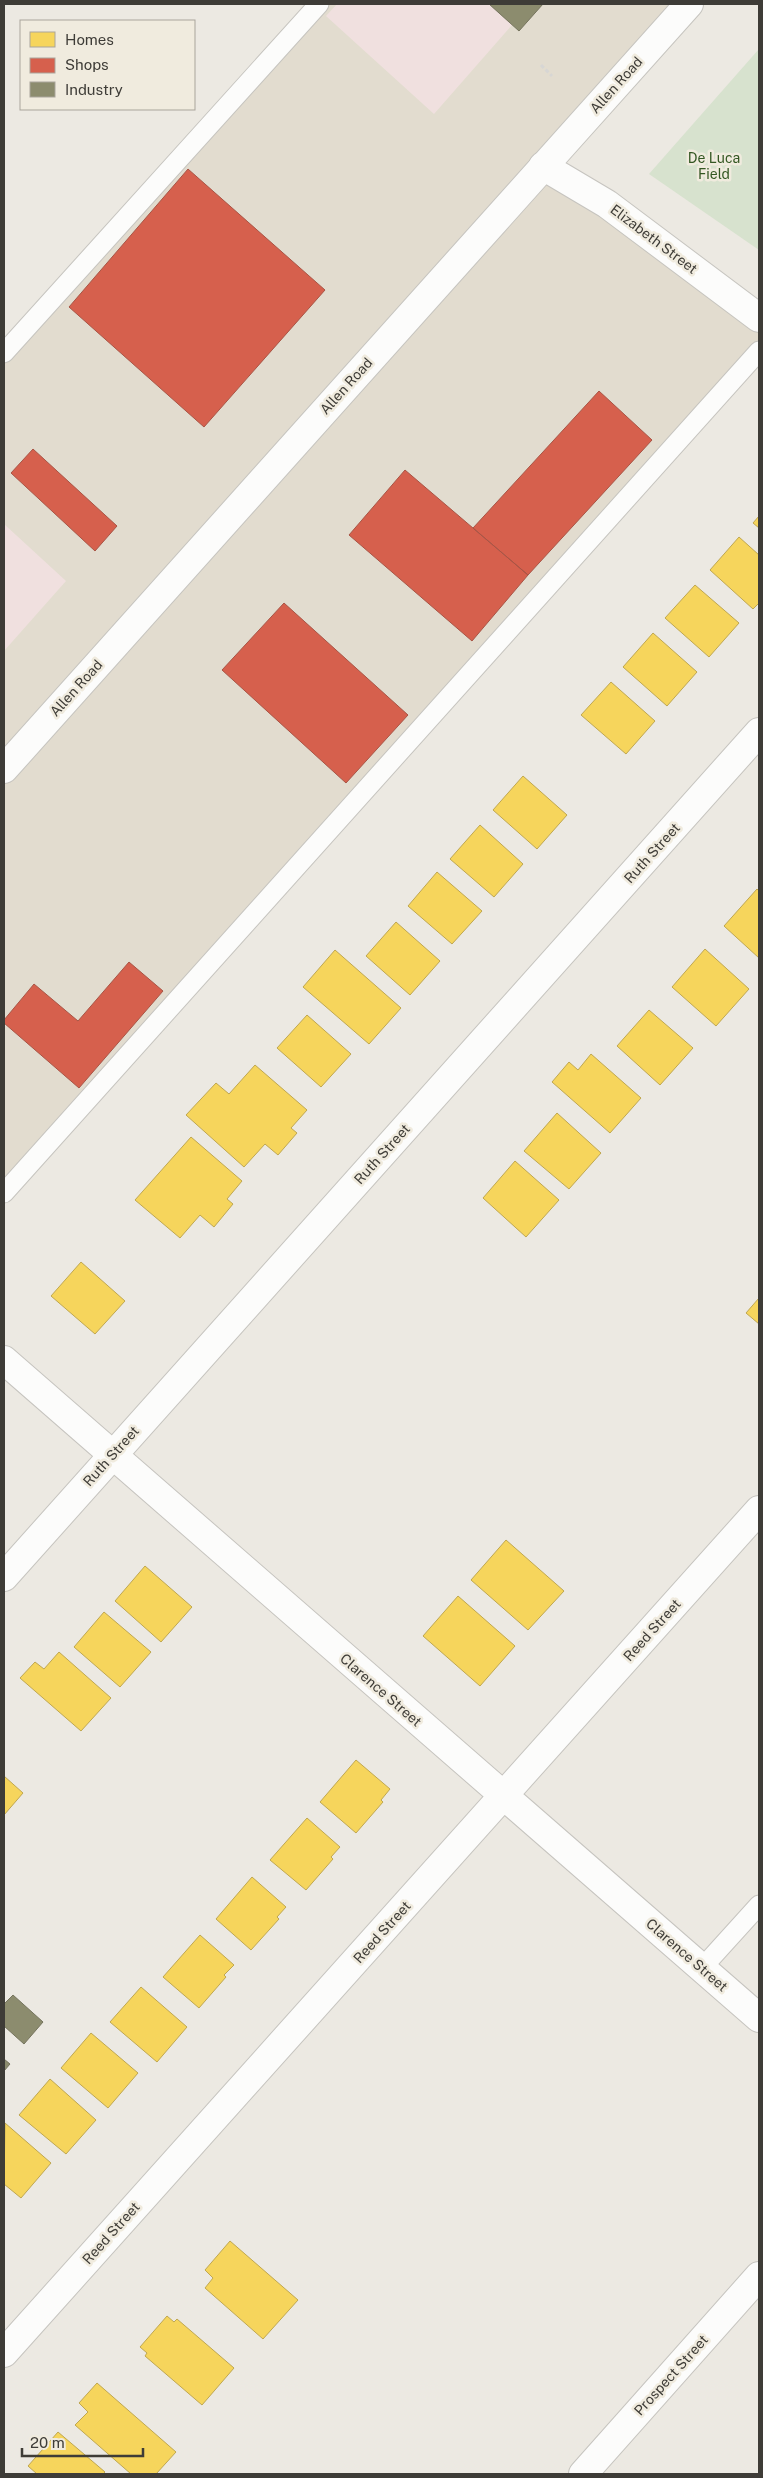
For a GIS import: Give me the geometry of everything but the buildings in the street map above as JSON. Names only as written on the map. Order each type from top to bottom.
[{"type":"street","name":"Allen Road","points":[[4,769],[688,4]]},
{"type":"street","name":"Elizabeth Street","points":[[543,166],[607,204],[759,318]]},
{"type":"street","name":"Ruth Street","points":[[4,1576],[759,732]]},
{"type":"street","name":"Clarence Street","points":[[4,1360],[759,2018]]},
{"type":"street","name":"Reed Street","points":[[4,2353],[759,1510]]},
{"type":"street","name":"Prospect Street","points":[[582,2474],[759,2276]]},
{"type":"lane","points":[[4,353],[319,4]]},
{"type":"lane","points":[[4,1193],[759,351]]},
{"type":"lane","points":[[702,1968],[759,1905]]},
{"type":"path","points":[[542,65],[552,76]]},
{"type":"shaded area","points":[[319,4],[689,4],[543,166],[759,318],[759,351],[4,1193],[4,353]]},
{"type":"shaded area","points":[[337,4],[489,4],[512,25],[434,114],[326,16]]},
{"type":"shaded area","points":[[4,524],[66,581],[4,651]]},
{"type":"green space","name":"De Luca Field","points":[[759,49],[759,250],[649,174]]}]
